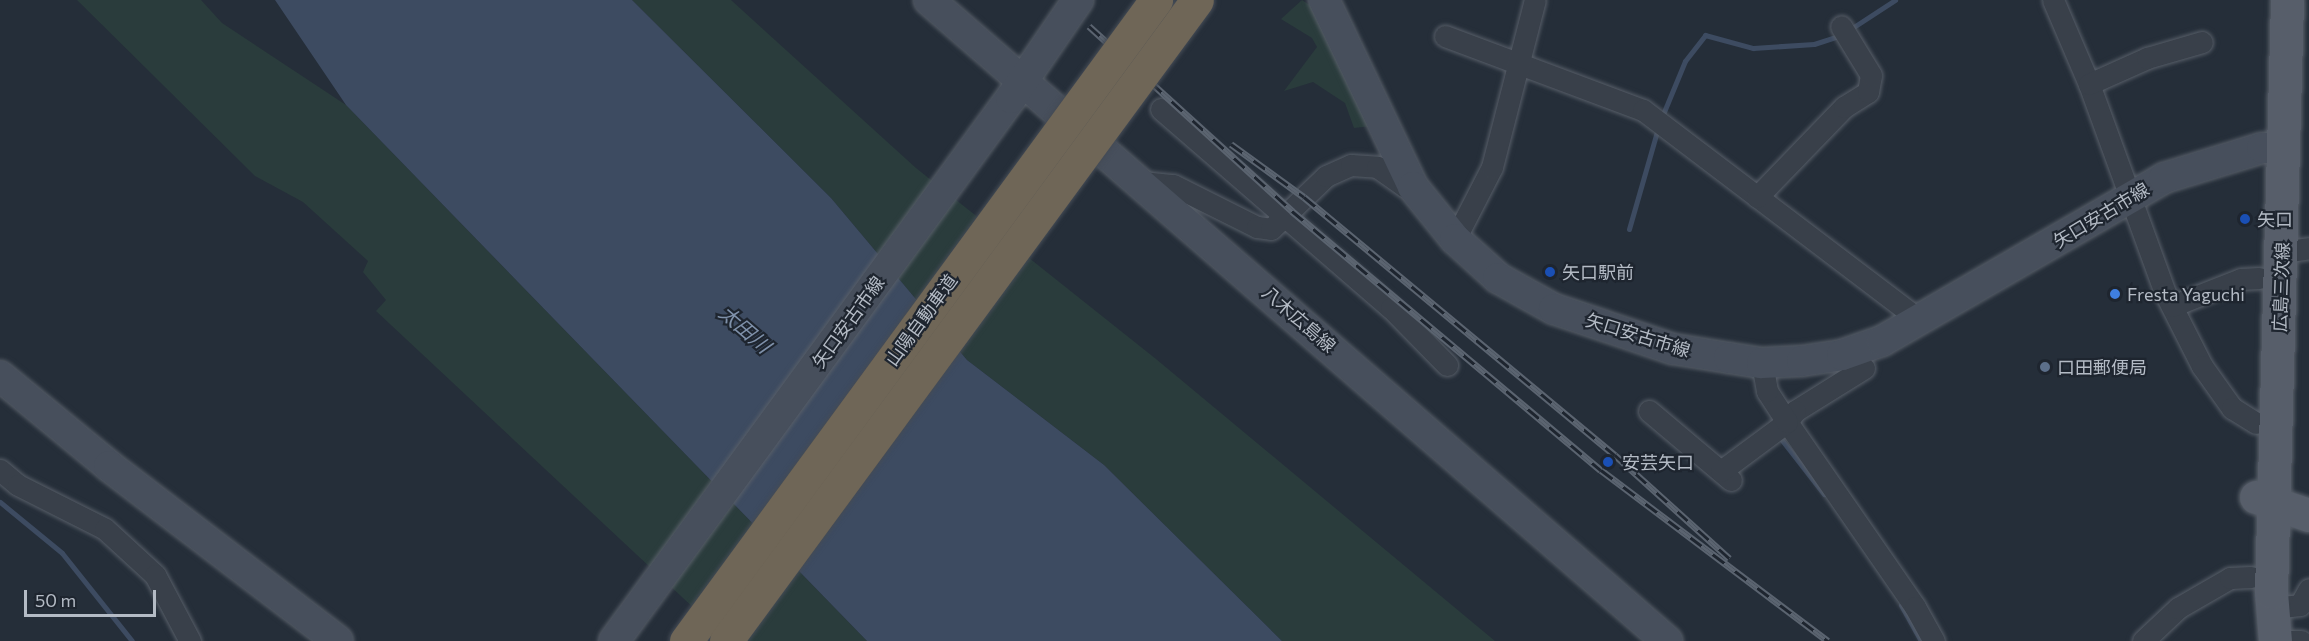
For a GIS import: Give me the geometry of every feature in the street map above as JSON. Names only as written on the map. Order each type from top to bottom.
[{"type":"highway","name":"山陽自動車道","points":[[686,641],[1156,0]]},
{"type":"highway","name":"山陽自動車道","points":[[726,641],[1197,0]]},
{"type":"main road","name":"八木広島線","points":[[929,0],[1017,88],[1142,182],[1666,641]]},
{"type":"main road","name":"矢口安古市線","points":[[614,641],[1017,88],[1078,0]]},
{"type":"main road","name":"矢口安古市線","points":[[1324,0],[1413,187],[1455,239],[1498,278],[1554,309],[1673,349],[1762,363],[1842,355],[1882,341],[1921,321],[2164,178],[2201,164],[2272,148]]},
{"type":"main road","name":"広島三次線","points":[[2277,641],[2272,608],[2265,499],[2256,423],[2259,278],[2286,1]]},
{"type":"main road","name":"広島三次線","points":[[2254,641],[2251,577],[2265,499],[2296,250],[2272,148]]},
{"type":"main road","points":[[0,376],[109,466],[338,641]]},
{"type":"main road","points":[[2265,499],[2309,515]]},
{"type":"street","points":[[1455,239],[1492,167],[1535,0]]},
{"type":"street","points":[[2053,0],[2089,84],[2129,198],[2172,306],[2202,366],[2232,408],[2256,423]]},
{"type":"street","points":[[1757,197],[1844,107],[1868,92],[1871,75],[1841,26]]},
{"type":"street","points":[[1445,36],[1643,110],[1921,321]]},
{"type":"street","points":[[2089,84],[2147,58],[2202,42]]},
{"type":"street","points":[[1161,109],[1391,308],[1447,365]]},
{"type":"street","points":[[1142,182],[1173,185],[1257,227],[1271,229],[1326,176],[1351,165],[1377,167],[1404,186],[1413,187]]},
{"type":"street","points":[[2172,306],[2241,279],[2259,278]]},
{"type":"street","points":[[1762,363],[1767,391],[1902,587],[1934,641]]},
{"type":"street","points":[[1649,411],[1727,476],[1787,422],[1795,411],[1864,368]]},
{"type":"street","points":[[0,470],[18,485],[105,529],[155,575],[190,641]]},
{"type":"street","points":[[2143,641],[2178,608],[2230,578],[2251,577]]},
{"type":"street","points":[[2272,608],[2300,605],[2309,589]]},
{"type":"street","points":[[2277,641],[2301,641]]},
{"type":"shaded area","points":[[77,0],[201,0],[222,23],[346,105],[867,641],[729,641],[376,311],[386,300],[363,272],[368,261],[303,202],[255,176]]},
{"type":"shaded area","points":[[632,0],[731,0],[916,168],[1156,359],[1495,641],[1282,641],[1104,465],[967,360],[831,198]]},
{"type":"shaded area","points":[[1302,0],[1311,6],[1372,126],[1354,128],[1345,103],[1313,82],[1284,91],[1317,47],[1312,38],[1281,19]]},
{"type":"water","name":"太田川","points":[[275,0],[632,0],[831,198],[967,360],[1104,465],[1282,641],[867,641],[346,105]]},
{"type":"waterway","points":[[1849,30],[1895,0]]},
{"type":"waterway","points":[[1661,119],[1685,61],[1705,35],[1753,48],[1814,44],[1841,35]]},
{"type":"waterway","points":[[1629,229],[1658,128]]},
{"type":"waterway","points":[[1781,439],[1824,494]]},
{"type":"waterway","points":[[0,502],[62,553],[132,641]]},
{"type":"waterway","points":[[1901,605],[1921,641]]},
{"type":"railway","points":[[1089,26],[1292,211],[1601,470],[1828,641]]},
{"type":"railway","points":[[1231,144],[1304,197],[1615,455],[1729,558]]},
{"type":"place","name":"矢口","points":[[2245,219]]},
{"type":"place","name":"矢口駅前","points":[[1550,272]]},
{"type":"place","name":"Fresta Yaguchi","points":[[2115,294]]},
{"type":"place","name":"口田郵便局","points":[[2045,367]]},
{"type":"place","name":"安芸矢口","points":[[1608,462]]}]
